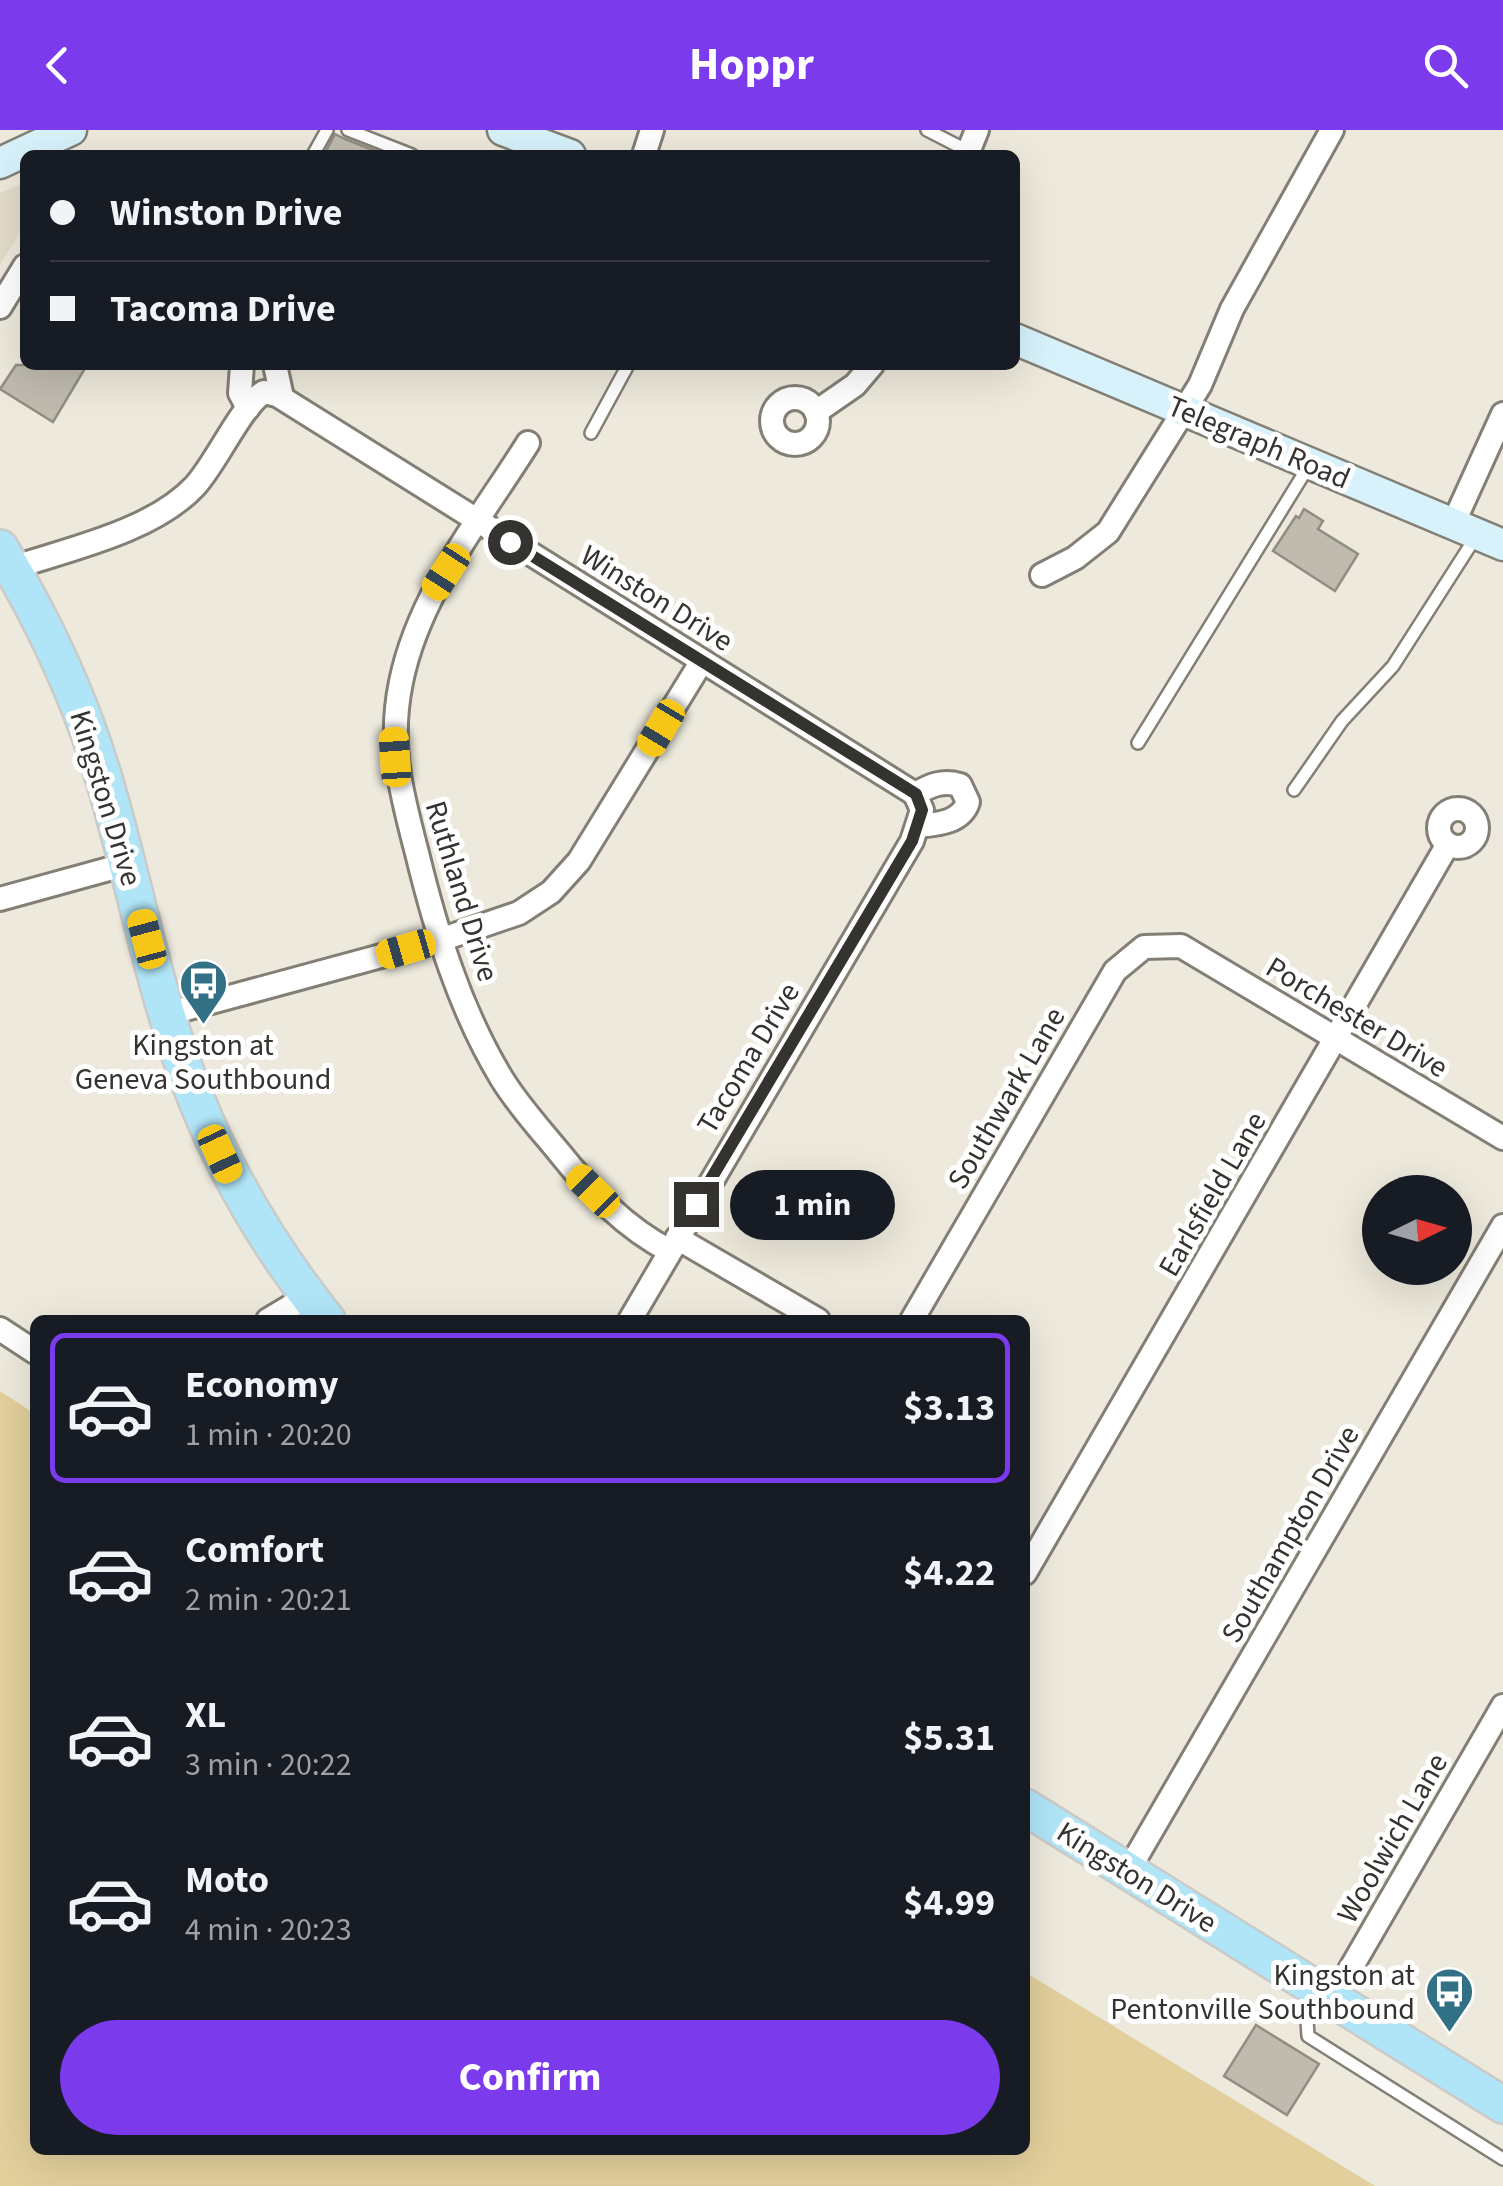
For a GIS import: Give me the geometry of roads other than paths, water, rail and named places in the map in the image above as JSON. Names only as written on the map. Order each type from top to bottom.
[{"type":"main road","points":[[503,130],[551,146]]},
{"type":"main road","points":[[38,150],[67,140]]},
{"type":"main road","name":"Telegraph Road","points":[[1020,340],[1478,535]]},
{"type":"main road","name":"Kingston Drive","points":[[6,558],[71,684],[101,768],[167,1014],[192,1088],[230,1174],[270,1243],[317,1308]]},
{"type":"main road","name":"Kingston Drive","points":[[1030,1810],[1503,2105]]},
{"type":"street","points":[[1042,575],[1076,558],[1108,532],[1200,384],[1232,309],[1332,130]]},
{"type":"street","points":[[0,307],[20,274]]},
{"type":"street","points":[[242,370],[240,394],[264,399]]},
{"type":"street","points":[[6,558],[165,513],[196,486],[264,399],[273,370]]},
{"type":"street","points":[[816,412],[855,385],[868,370]]},
{"type":"street","name":"Winston Drive","points":[[264,399],[478,523],[916,794]]},
{"type":"street","points":[[1478,535],[1503,414]]},
{"type":"street","name":"Ruthland Drive","points":[[528,443],[431,597],[413,638],[393,729],[400,784],[440,940],[467,1010],[503,1080],[576,1174],[645,1238],[673,1244],[808,1315]]},
{"type":"street","points":[[167,1014],[440,940],[520,913],[552,892],[579,861],[702,661]]},
{"type":"street","points":[[931,784],[960,785],[968,802],[965,812],[953,820],[918,826],[922,810],[916,794],[931,784]]},
{"type":"street","name":"Tacoma Drive","points":[[633,1315],[918,826]]},
{"type":"street","name":"Earlsfield Lane","points":[[1030,1564],[1448,844]]},
{"type":"street","points":[[0,899],[127,864]]},
{"type":"street","name":"Porchester Drive","points":[[1181,946],[1503,1138]]},
{"type":"street","name":"Southwark Lane","points":[[915,1315],[1116,971],[1144,947],[1181,946]]},
{"type":"street","name":"Southampton Drive","points":[[1128,1872],[1503,1226]]},
{"type":"street","points":[[288,1315],[317,1308]]},
{"type":"street","points":[[0,1330],[30,1349]]},
{"type":"street","name":"Woolwich Lane","points":[[1326,1995],[1503,1706]]},
{"type":"lane","points":[[348,130],[399,150]]},
{"type":"lane","points":[[927,130],[971,145]]},
{"type":"lane","points":[[591,434],[625,370]]},
{"type":"lane","points":[[1138,743],[1310,463]]},
{"type":"lane","points":[[1294,790],[1342,721],[1394,666],[1478,535]]},
{"type":"lane","points":[[1326,1995],[1307,2020],[1308,2036],[1503,2159]]},
{"type":"place","name":"Kingston at Geneva Southbound","points":[[203,1026]]},
{"type":"place","name":"Kingston at Pentonville Southbound","points":[[1450,2034]]}]
